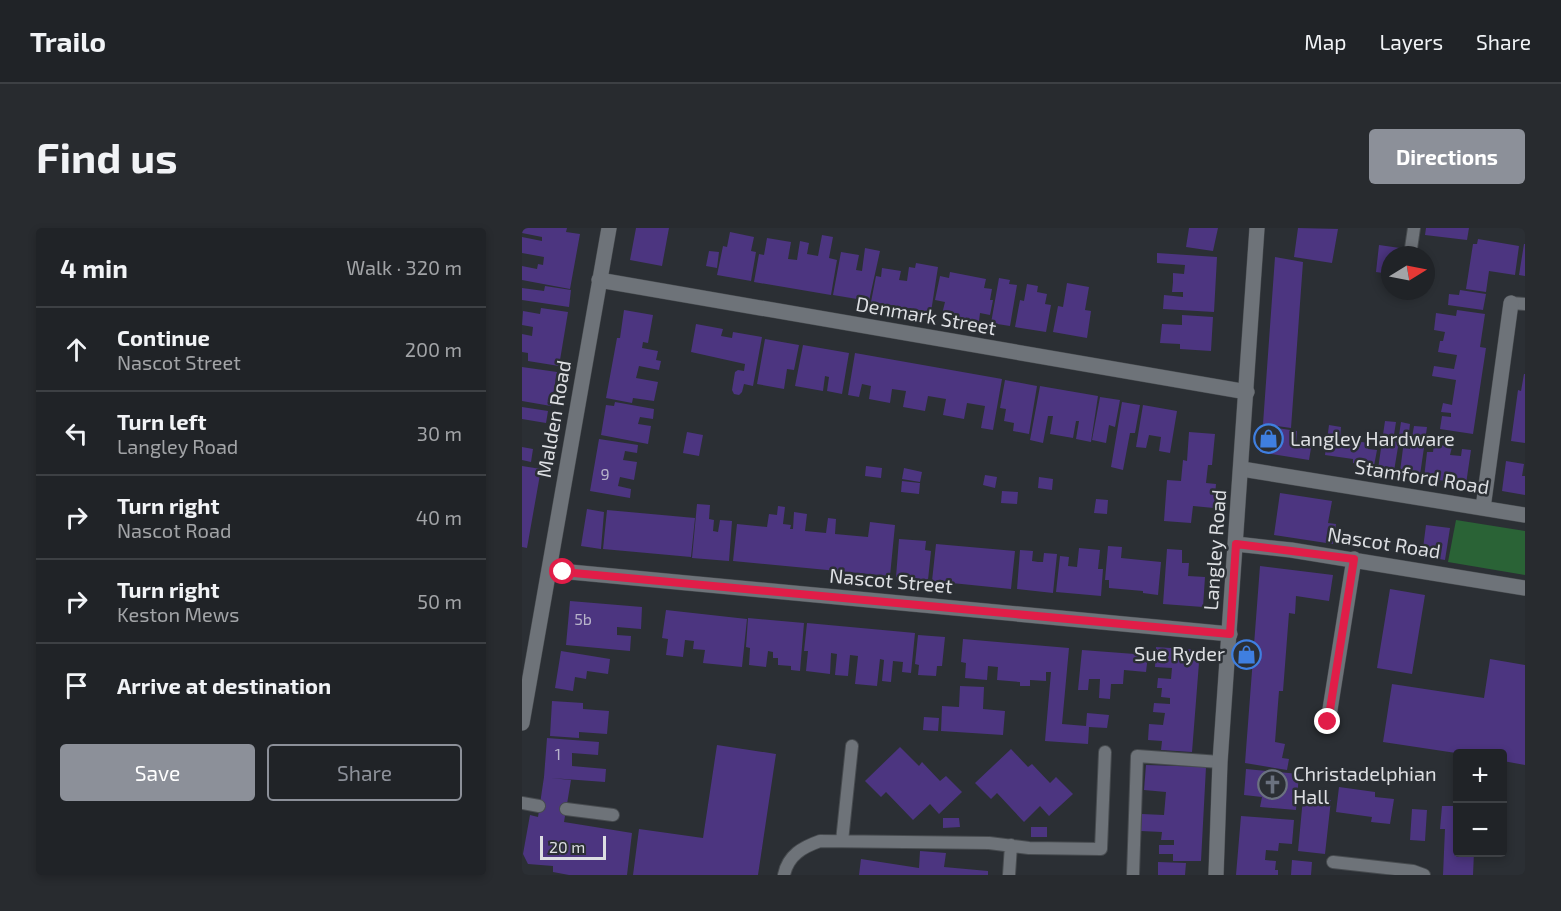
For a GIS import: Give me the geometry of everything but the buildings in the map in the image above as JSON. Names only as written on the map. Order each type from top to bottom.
[{"type":"street","name":"Malden Road","points":[[522,723],[609,228]]},
{"type":"street","name":"Langley Road","points":[[1216,875],[1220,762],[1257,228]]},
{"type":"street","name":"Denmark Street","points":[[599,280],[1247,392]]},
{"type":"street","points":[[1483,508],[1518,304]]},
{"type":"street","name":"Stamford Road","points":[[1242,469],[1525,515]]},
{"type":"street","name":"Nascot Road","points":[[1236,544],[1354,559],[1525,588]]},
{"type":"street","points":[[1328,722],[1354,559]]},
{"type":"street","name":"Nascot Street","points":[[549,570],[1230,634]]},
{"type":"lane","points":[[1411,246],[1414,228]]},
{"type":"lane","points":[[842,841],[852,746]]},
{"type":"lane","points":[[784,875],[792,857],[803,847],[820,841],[989,843],[1101,849],[1105,752]]},
{"type":"lane","points":[[1133,875],[1137,756],[1220,762]]},
{"type":"lane","points":[[522,804],[539,806]]},
{"type":"lane","points":[[566,809],[614,815]]},
{"type":"lane","points":[[1009,875],[1011,845]]},
{"type":"lane","points":[[1333,862],[1413,871],[1424,875]]},
{"type":"green space","points":[[1456,520],[1525,531],[1525,575],[1448,562]]},
{"type":"place","name":"Langley Hardware","points":[[1269,439]]},
{"type":"place","name":"Sue Ryder","points":[[1246,654]]},
{"type":"place","name":"Christadelphian Hall","points":[[1272,785]]},
{"type":"route","points":[[563,572],[1230,634],[1236,544],[1354,559],[1328,722]]}]
